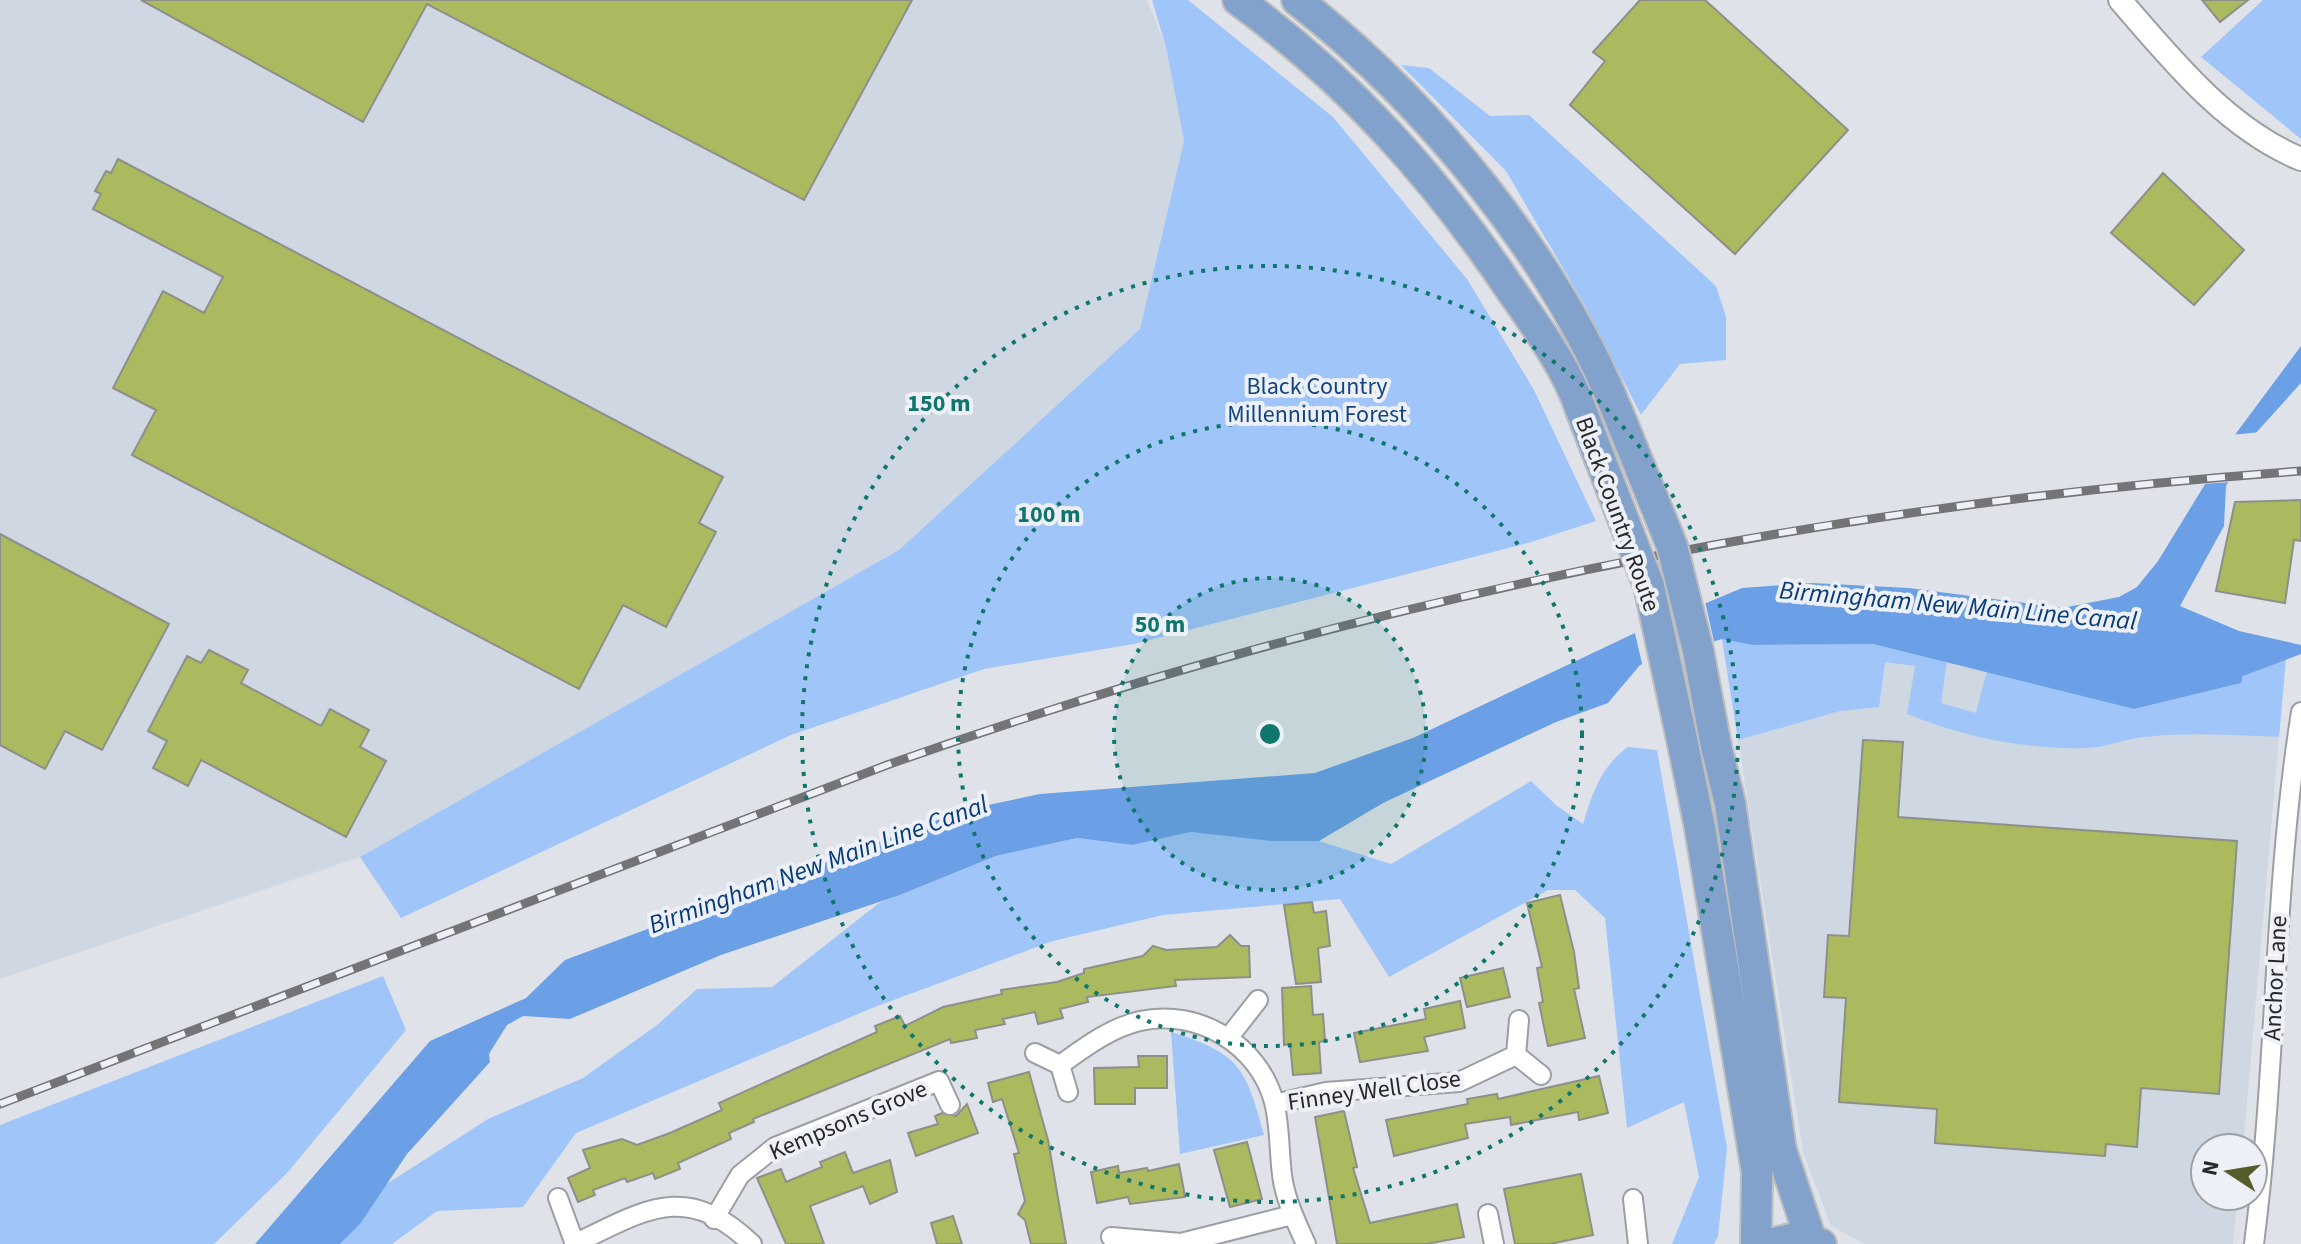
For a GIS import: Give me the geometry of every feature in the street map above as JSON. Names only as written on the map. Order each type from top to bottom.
[{"type":"highway","name":"Black Country Route","points":[[1238,0],[1334,78],[1394,136],[1439,189],[1533,321],[1581,410],[1649,586],[1684,749],[1757,1172],[1756,1244]]},
{"type":"highway","name":"Black Country Route","points":[[1297,0],[1325,22],[1420,114],[1499,208],[1573,320],[1618,413],[1672,546],[1698,650],[1730,803],[1781,1150],[1816,1242],[1787,1239],[1770,1244]]},
{"type":"street","points":[[2120,0],[2218,104],[2258,135],[2301,159]]},
{"type":"street","name":"Anchor Lane","points":[[2254,1244],[2266,1153],[2284,837],[2301,712]]},
{"type":"street","points":[[1229,1037],[1258,1000]]},
{"type":"street","points":[[1519,1020],[1516,1055],[1541,1075]]},
{"type":"street","points":[[1060,1065],[1106,1034],[1142,1021],[1182,1021],[1229,1037],[1259,1069],[1275,1104],[1282,1179],[1292,1215],[1306,1244]]},
{"type":"street","points":[[1035,1053],[1060,1065],[1068,1092]]},
{"type":"street","name":"Finney Well Close","points":[[1275,1104],[1326,1092],[1459,1082],[1516,1055]]},
{"type":"street","name":"Kempsons Grove","points":[[714,1219],[740,1175],[775,1147],[939,1081],[950,1105]]},
{"type":"street","points":[[558,1198],[575,1244],[658,1206],[684,1207],[714,1219],[752,1244]]},
{"type":"street","points":[[1633,1199],[1638,1244]]},
{"type":"street","points":[[1488,1214],[1494,1244]]},
{"type":"street","points":[[1111,1237],[1181,1243],[1292,1215]]},
{"type":"shaded area","points":[[0,0],[1147,0],[1166,47],[1184,141],[1140,329],[899,550],[360,857],[0,979]]},
{"type":"shaded area","points":[[1722,639],[1752,645],[1873,644],[2134,709],[2240,683],[2243,676],[2286,658],[2244,1132],[2189,1132],[2189,1212],[2236,1212],[2233,1244],[1865,1244],[1831,1226],[1803,1152]]},
{"type":"green space","name":"Black Country Millennium Forest","points":[[1152,0],[1188,0],[1333,117],[1467,279],[1534,390],[1596,521],[1528,543],[1134,644],[984,669],[791,735],[401,918],[360,857],[899,550],[1140,329],[1184,141],[1166,47]]},
{"type":"green space","points":[[2263,0],[2301,0],[2301,139],[2201,57]]},
{"type":"green space","points":[[1401,65],[1429,68],[1490,116],[1529,115],[1716,286],[1726,317],[1726,360],[1680,364],[1641,415],[1584,304],[1506,171]]},
{"type":"green space","points":[[1722,639],[1752,645],[1873,644],[1947,661],[1941,703],[1976,713],[1987,671],[2134,709],[2240,683],[2243,676],[2286,658],[2279,737],[2160,735],[2088,748],[2042,747],[1996,740],[1907,714],[1915,666],[1885,662],[1879,707],[1840,711],[1738,740]]},
{"type":"green space","points":[[1628,747],[1657,750],[1727,1148],[1718,1236],[1714,1244],[1672,1244],[1699,1177],[1684,1102],[1627,1128],[1605,918],[1575,890],[1548,890],[1389,977],[1340,899],[1163,915],[1053,941],[872,1008],[576,1133],[523,1207],[437,1211],[392,1244],[340,1244],[360,1224],[382,1187],[488,1119],[583,1078],[657,1025],[697,989],[772,987],[879,903],[996,856],[1077,838],[1132,845],[1191,832],[1319,841],[1391,864],[1531,781],[1557,806],[1583,824],[1604,772]]},
{"type":"green space","points":[[383,976],[406,1030],[287,1173],[214,1244],[0,1244],[0,1125]]},
{"type":"green space","points":[[1171,1032],[1212,1047],[1236,1066],[1245,1078],[1264,1135],[1180,1154]]},
{"type":"water","name":"Birmingham New Main Line Canal","points":[[2301,346],[2301,383],[2254,435],[2226,486],[2224,526],[2180,606],[2239,631],[2301,645],[2301,654],[2243,676],[2241,683],[2134,709],[1873,644],[1752,645],[1722,639],[1640,665],[1608,703],[1556,722],[1383,803],[1319,841],[1272,841],[1191,832],[1132,845],[1077,838],[996,856],[897,896],[721,955],[570,1019],[523,1016],[507,1025],[489,1054],[490,1062],[407,1154],[360,1224],[340,1244],[255,1244],[430,1041],[526,998],[565,960],[964,810],[1040,794],[1315,773],[1413,738],[1635,633],[1742,588],[1813,583],[1909,588],[2062,608],[2119,597],[2137,587],[2158,561],[2237,432]]},
{"type":"pier","points":[[2262,432],[2232,482],[2202,484],[2230,435]]},
{"type":"pier","points":[[1704,597],[1715,646],[1643,668],[1634,629]]},
{"type":"building","points":[[141,0],[912,0],[804,200],[427,4],[363,122]]},
{"type":"building","points":[[1640,0],[1705,0],[1848,130],[1735,254],[1570,105],[1605,61],[1593,52]]},
{"type":"building","points":[[2202,0],[2248,0],[2220,22]]},
{"type":"building","points":[[118,159],[723,477],[699,523],[716,532],[666,627],[623,605],[579,689],[132,455],[156,410],[113,388],[163,291],[204,313],[223,277],[93,209],[101,194],[95,191],[106,171],[111,173]]},
{"type":"building","points":[[2163,173],[2244,250],[2194,305],[2111,233]]},
{"type":"building","points":[[2301,500],[2301,541],[2294,540],[2285,603],[2216,591],[2235,502]]},
{"type":"building","points":[[0,534],[169,624],[102,750],[65,731],[45,769],[0,745]]},
{"type":"building","points":[[209,650],[248,670],[241,683],[321,726],[330,709],[369,730],[360,747],[386,761],[346,837],[201,760],[188,786],[153,768],[167,741],[148,731],[187,656],[201,663]]},
{"type":"building","points":[[1863,740],[1903,742],[1898,817],[2237,841],[2219,1094],[2141,1088],[2137,1147],[2106,1144],[2105,1156],[1935,1143],[1937,1109],[1839,1102],[1846,998],[1824,997],[1828,935],[1849,936]]},
{"type":"building","points":[[1560,895],[1574,952],[1579,988],[1574,989],[1585,1038],[1548,1046],[1539,1003],[1543,1002],[1537,968],[1542,967],[1527,903]]},
{"type":"building","points":[[1312,902],[1314,913],[1326,911],[1330,946],[1318,948],[1321,982],[1296,984],[1284,905]]},
{"type":"building","points":[[1230,935],[1241,946],[1249,946],[1250,977],[1175,980],[1176,986],[1087,997],[1088,1002],[1060,1009],[1063,1018],[1038,1024],[1035,1012],[1003,1019],[1005,1024],[975,1030],[977,1038],[951,1043],[950,1039],[753,1119],[754,1122],[729,1133],[731,1139],[678,1163],[680,1169],[655,1179],[653,1173],[627,1182],[625,1178],[593,1190],[595,1195],[578,1202],[568,1178],[590,1168],[583,1150],[622,1139],[637,1145],[670,1133],[722,1110],[719,1103],[877,1032],[875,1026],[900,1016],[905,1026],[943,1007],[1002,994],[1001,990],[1057,982],[1084,973],[1084,969],[1143,956],[1153,946],[1166,950],[1217,947]]},
{"type":"building","points":[[1503,968],[1510,997],[1467,1007],[1460,978]]},
{"type":"building","points":[[1311,986],[1313,1015],[1323,1014],[1325,1041],[1319,1042],[1321,1073],[1293,1075],[1290,1044],[1284,1045],[1282,988]]},
{"type":"building","points":[[1460,1001],[1465,1028],[1424,1037],[1428,1051],[1360,1062],[1354,1033],[1426,1019],[1424,1009]]},
{"type":"building","points":[[1138,1056],[1167,1056],[1167,1088],[1135,1088],[1135,1104],[1095,1104],[1094,1068],[1139,1067]]},
{"type":"building","points":[[1029,1072],[1048,1140],[1066,1244],[1031,1244],[1025,1220],[1018,1214],[1025,1201],[1014,1154],[1019,1153],[1002,1099],[993,1102],[988,1083]]},
{"type":"building","points":[[1599,1076],[1608,1113],[1579,1120],[1578,1112],[1511,1125],[1510,1117],[1465,1124],[1468,1138],[1394,1156],[1386,1120],[1468,1104],[1467,1099],[1497,1094],[1498,1099]]},
{"type":"building","points":[[967,1104],[978,1133],[916,1156],[908,1133],[938,1124],[935,1116],[942,1113],[956,1116]]},
{"type":"building","points":[[1344,1111],[1357,1167],[1353,1168],[1370,1223],[1457,1204],[1464,1237],[1426,1244],[1337,1244],[1315,1117]]},
{"type":"building","points":[[1247,1142],[1262,1199],[1230,1207],[1214,1150]]},
{"type":"building","points":[[845,1152],[853,1173],[890,1160],[897,1192],[870,1204],[863,1186],[810,1206],[824,1244],[786,1244],[757,1178],[781,1169],[786,1182],[822,1167],[820,1162]]},
{"type":"building","points":[[1179,1164],[1185,1197],[1130,1204],[1128,1197],[1097,1203],[1091,1172],[1118,1166],[1119,1173],[1147,1168],[1148,1171]]},
{"type":"building","points":[[1581,1174],[1593,1235],[1550,1244],[1515,1244],[1504,1189]]},
{"type":"building","points":[[953,1216],[962,1244],[937,1244],[931,1223]]},
{"type":"railway","points":[[0,1104],[887,765],[1060,707],[1234,655],[1408,610],[1584,570],[1761,536],[1939,509],[2119,487],[2301,471]]}]
